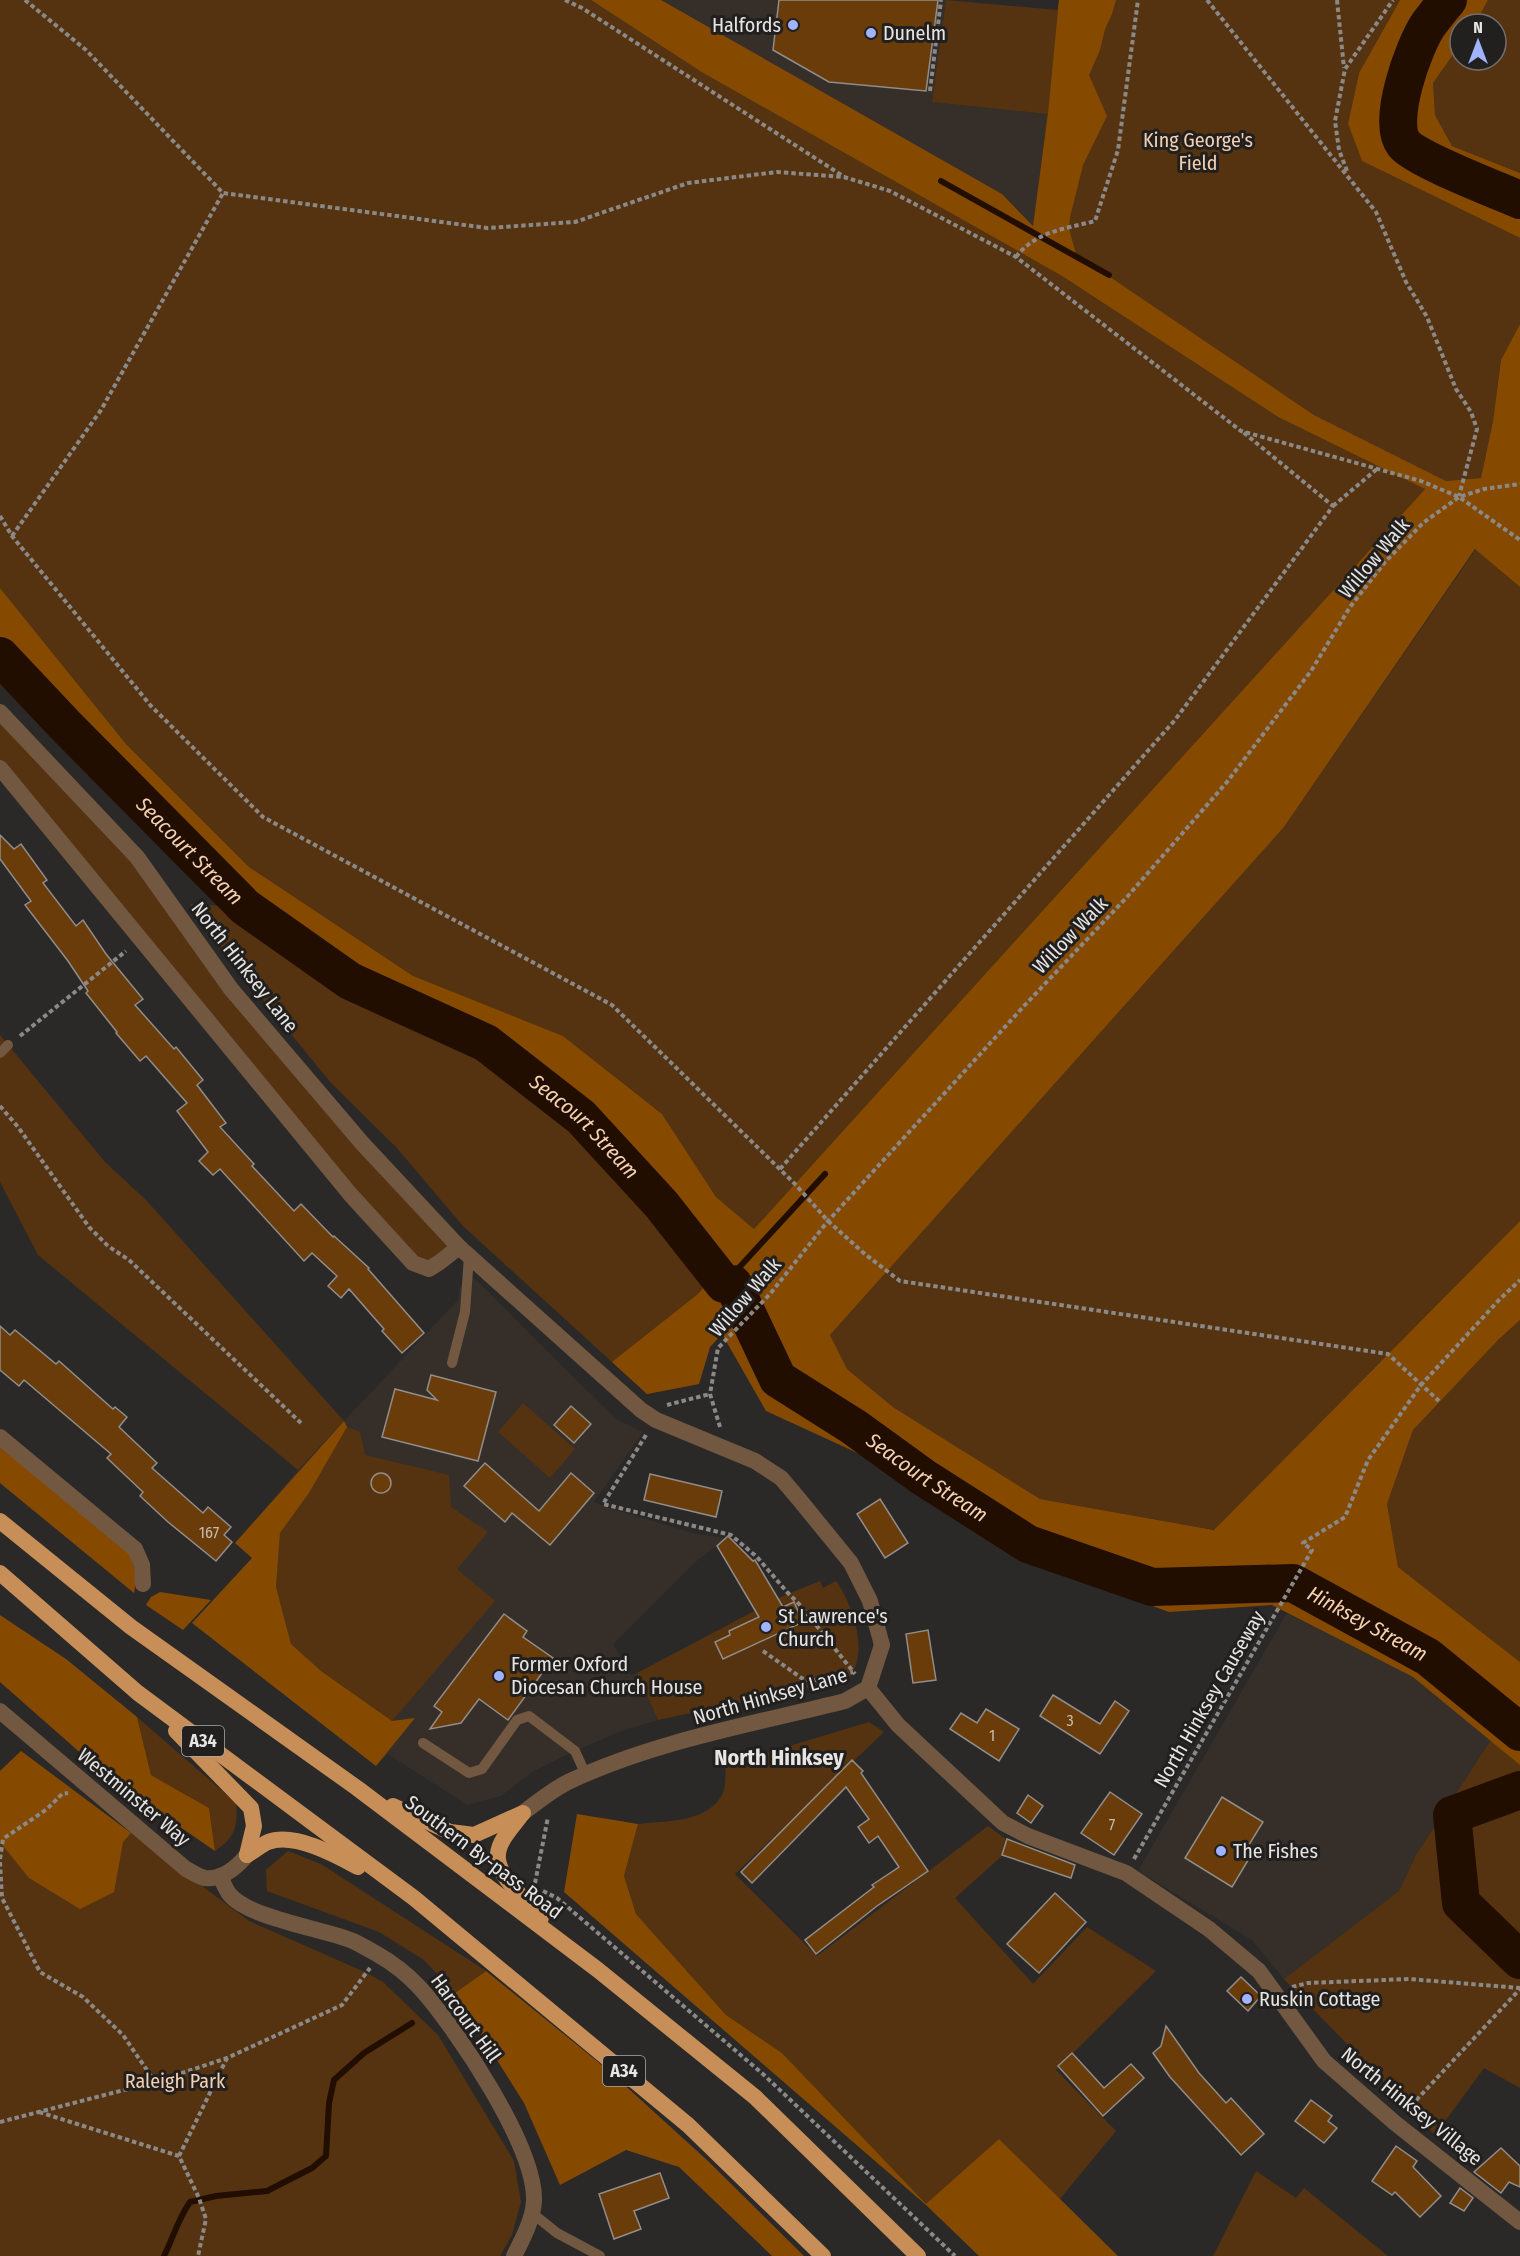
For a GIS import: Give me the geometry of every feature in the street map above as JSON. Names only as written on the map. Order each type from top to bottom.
[{"type":"highway","name":"Southern By-pass Road","points":[[0,1521],[131,1627],[357,1788],[564,1943],[755,2097],[918,2256]]},
{"type":"highway","name":"A34","points":[[0,1573],[138,1693],[414,1898],[688,2125],[823,2256]]},
{"type":"highway","points":[[138,1693],[251,1808],[254,1827],[247,1855]]},
{"type":"highway","points":[[357,1788],[450,1832],[474,1834],[523,1813]]},
{"type":"highway","points":[[523,1813],[505,1838],[498,1853],[500,1871],[564,1943]]},
{"type":"highway","points":[[247,1855],[269,1841],[296,1841],[327,1850],[414,1898]]},
{"type":"street","name":"North Hinksey Lane","points":[[0,712],[137,857],[231,989],[362,1143],[464,1252],[640,1410],[656,1420],[755,1461],[781,1478],[851,1563],[870,1601],[882,1646],[868,1688],[845,1701],[667,1746],[586,1775],[567,1783],[523,1813]]},
{"type":"street","points":[[0,768],[350,1194],[413,1263],[429,1269],[464,1252]]},
{"type":"street","points":[[0,1437],[135,1549],[142,1565],[143,1584]]},
{"type":"street","name":"North Hinksey Village","points":[[868,1688],[898,1725],[1004,1823],[1028,1836],[1126,1873],[1209,1929],[1259,1971],[1324,2061],[1395,2122],[1520,2222]]},
{"type":"street","name":"Westminster Way","points":[[0,1711],[186,1869],[204,1878],[220,1876]]},
{"type":"street","points":[[220,1876],[235,1870],[247,1855]]},
{"type":"street","name":"Harcourt Hill","points":[[220,1876],[231,1896],[253,1910],[353,1941],[378,1955],[400,1969],[446,2018],[508,2121],[527,2163],[534,2199],[532,2213],[514,2256]]},
{"type":"lane","points":[[452,1363],[465,1312],[464,1252]]},
{"type":"lane","points":[[423,1743],[468,1773],[482,1769],[517,1720],[530,1716],[575,1751],[586,1775]]},
{"type":"lane","points":[[532,2213],[557,2233],[600,2256]]},
{"type":"path","points":[[25,0],[86,50],[223,193],[487,228],[575,222],[688,183],[777,172],[844,177],[890,191],[1016,256],[1241,431],[1333,506]]},
{"type":"path","points":[[566,0],[592,14],[844,177]]},
{"type":"path","points":[[930,91],[941,0]]},
{"type":"path","points":[[1016,256],[1026,244],[1044,235],[1095,221],[1118,150],[1138,0]]},
{"type":"path","points":[[1208,0],[1376,212],[1406,282],[1427,317],[1456,389],[1472,412],[1477,429],[1459,497]]},
{"type":"path","points":[[1337,0],[1345,69],[1335,121],[1339,150],[1348,175]]},
{"type":"path","points":[[1345,69],[1393,0]]},
{"type":"path","points":[[12,536],[101,410],[223,193]]},
{"type":"path","points":[[1241,431],[1413,478],[1459,497],[1520,540]]},
{"type":"path","points":[[780,1169],[1175,720],[1333,506],[1378,469]]},
{"type":"path","name":"Willow Walk","points":[[723,1448],[720,1420],[710,1395],[718,1348],[770,1294],[828,1221],[1127,897],[1227,782],[1311,671],[1350,608],[1385,562],[1423,523],[1459,497],[1484,489],[1520,484]]},
{"type":"path","points":[[0,516],[12,536],[151,706],[263,817],[612,1005],[780,1169],[828,1221],[900,1281],[1388,1354],[1439,1401]]},
{"type":"path","points":[[4,1049],[141,939]]},
{"type":"path","points":[[0,1106],[18,1127],[89,1227],[108,1246],[129,1260],[301,1423]]},
{"type":"path","points":[[1421,1385],[1498,1300],[1520,1280]]},
{"type":"path","name":"North Hinksey Causeway","points":[[1126,1873],[1312,1550],[1303,1543],[1345,1517],[1368,1460],[1421,1385]]},
{"type":"path","points":[[640,1410],[710,1395]]},
{"type":"path","points":[[656,1420],[603,1504],[731,1535],[757,1557],[801,1606],[868,1688]]},
{"type":"path","points":[[763,1651],[810,1681],[853,1672]]},
{"type":"path","points":[[85,1784],[77,1792],[62,1794],[47,1809],[3,1839],[0,1861],[1,1900],[40,1972],[83,1997],[123,2035],[155,2082]]},
{"type":"path","points":[[534,1887],[550,1810]]},
{"type":"path","points":[[0,2122],[155,2082],[228,2058],[342,2005],[378,1955]]},
{"type":"path","points":[[1274,1992],[1308,1983],[1409,1979],[1520,1989]]},
{"type":"path","points":[[1395,2122],[1520,1989]]},
{"type":"path","points":[[179,2156],[228,2058]]},
{"type":"path","points":[[38,2112],[179,2156],[199,2198],[206,2219],[198,2256]]},
{"type":"shaded area","points":[[591,0],[661,0],[1002,194],[1033,226],[1048,114],[1059,0],[1116,0],[1100,50],[1089,75],[1107,116],[1083,165],[1070,217],[1069,229],[1076,254],[1314,415],[1446,481],[1481,478],[1493,421],[1501,360],[1520,324],[1520,587],[1475,549],[1284,827],[830,1335],[847,1369],[893,1407],[1040,1499],[1214,1530],[1520,1221],[1520,1320],[1497,1341],[1413,1430],[1387,1504],[1398,1567],[1520,1662],[1520,1765],[1413,1677],[1272,1605],[1169,1612],[1017,1557],[864,1456],[766,1411],[722,1334],[710,1347],[699,1384],[647,1394],[612,1362],[698,1294],[728,1259],[715,1273],[661,1204],[581,1117],[486,1043],[350,981],[245,907],[0,654],[0,588],[126,744],[249,867],[413,976],[563,1036],[662,1114],[716,1197],[754,1229],[1425,489],[1278,417],[1062,276],[703,73]]},
{"type":"shaded area","points":[[661,0],[946,0],[932,102],[1048,114],[1034,226],[1002,194]]},
{"type":"shaded area","points":[[1400,0],[1488,0],[1482,12],[1448,12],[1448,62],[1433,83],[1435,115],[1452,146],[1520,173],[1520,238],[1362,161],[1348,124],[1359,73]]},
{"type":"shaded area","points":[[470,1277],[477,1281],[616,1419],[643,1432],[594,1502],[696,1534],[726,1538],[694,1563],[613,1644],[631,1675],[637,1673],[658,1720],[621,1731],[564,1756],[532,1772],[501,1796],[467,1805],[388,1754],[376,1766],[192,1623],[252,1558],[235,1543],[298,1470],[458,1300],[460,1287]]},
{"type":"shaded area","points":[[344,1421],[347,1427],[309,1493],[280,1533],[276,1587],[291,1644],[321,1671],[392,1721],[415,1718],[376,1766],[192,1623],[252,1558],[235,1543]]},
{"type":"shaded area","points":[[0,1441],[128,1548],[137,1577],[134,1593],[0,1483]]},
{"type":"shaded area","points":[[160,1592],[211,1600],[183,1630],[146,1605],[151,1597]]},
{"type":"shaded area","points":[[1287,1613],[1413,1677],[1491,1740],[1416,1855],[1399,1891],[1284,1979],[1252,1940],[1138,1871]]},
{"type":"shaded area","points":[[0,1615],[66,1659],[137,1717],[151,1775],[209,1808],[215,1851],[109,1778],[0,1682]]},
{"type":"shaded area","points":[[21,1751],[131,1833],[123,1842],[114,1892],[80,1909],[29,1878],[0,1842],[0,1771]]},
{"type":"shaded area","points":[[577,1814],[638,1824],[624,1876],[636,1914],[726,2015],[782,2053],[926,2204],[999,2139],[1118,2256],[979,2256],[926,2205],[564,1892]]},
{"type":"shaded area","points":[[486,1971],[608,2070],[708,2161],[804,2256],[772,2256],[679,2167],[626,2150],[560,2185],[524,2103],[455,1993]]},
{"type":"green space","points":[[0,0],[591,0],[703,73],[1062,276],[1278,417],[1425,489],[754,1229],[716,1197],[662,1114],[563,1036],[413,977],[249,867],[126,744],[0,588]]},
{"type":"green space","name":"King George's Field","points":[[946,0],[1057,10],[1059,0],[1400,0],[1359,73],[1348,124],[1362,161],[1520,238],[1520,324],[1501,360],[1493,421],[1481,478],[1446,481],[1314,415],[1034,226],[1047,114],[932,102]]},
{"type":"green space","points":[[1488,0],[1520,0],[1520,173],[1452,146],[1435,115],[1433,83],[1448,62],[1448,72],[1508,72],[1508,12],[1482,12]]},
{"type":"green space","points":[[1476,549],[1520,587],[1520,1221],[1395,1348],[1497,1341],[1520,1320],[1520,1662],[1398,1567],[1387,1504],[1413,1430],[1432,1408],[1381,1361],[1215,1530],[1040,1499],[893,1407],[847,1369],[830,1335],[1284,827]]},
{"type":"green space","points":[[0,712],[137,857],[231,989],[459,1247],[440,1262],[413,1263],[0,768]]},
{"type":"green space","points":[[190,904],[245,907],[350,981],[486,1043],[581,1117],[661,1204],[715,1273],[699,1294],[721,1334],[710,1347],[699,1384],[647,1394],[463,1226],[396,1147],[331,1083],[233,963]]},
{"type":"green space","points":[[0,1035],[105,1162],[146,1200],[344,1421],[298,1470],[38,1255],[0,1182]]},
{"type":"green space","points":[[523,1403],[575,1449],[550,1478],[498,1432]]},
{"type":"green space","points":[[347,1427],[360,1432],[365,1455],[449,1475],[451,1507],[488,1532],[457,1569],[495,1601],[392,1721],[321,1671],[291,1644],[276,1587],[280,1533],[309,1493]]},
{"type":"green space","points":[[820,1581],[823,1588],[836,1581],[848,1603],[857,1630],[858,1657],[848,1679],[658,1720],[637,1673],[783,1596]]},
{"type":"green space","points":[[137,1717],[236,1803],[234,1831],[227,1841],[215,1851],[209,1808],[151,1775]]},
{"type":"green space","points":[[869,1722],[884,1732],[735,1874],[817,1956],[988,1826],[1014,1845],[955,1898],[1033,1984],[1087,1927],[1156,1971],[1056,2070],[1116,2131],[1059,2200],[999,2139],[926,2205],[782,2053],[726,2015],[636,1914],[624,1876],[638,1824],[685,1819],[708,1810],[723,1793],[726,1765]]},
{"type":"green space","points":[[1491,1740],[1520,1765],[1520,2088],[1484,2068],[1435,2135],[1284,1979],[1399,1891],[1416,1855]]},
{"type":"green space","name":"Raleigh Park","points":[[21,1751],[249,1921],[383,1982],[438,2035],[514,2161],[521,2202],[512,2235],[500,2256],[0,2256],[0,1771]]},
{"type":"green space","points":[[288,1851],[321,1864],[486,1971],[455,1993],[424,1960],[379,1932],[267,1891],[266,1870]]},
{"type":"green space","points":[[1256,2171],[1296,2198],[1304,2188],[1388,2256],[1213,2256]]},
{"type":"building","name":"Dunelm","points":[[779,0],[938,0],[926,91],[829,82],[773,50]]},
{"type":"building","points":[[0,835],[14,849],[21,844],[47,880],[43,883],[76,926],[83,920],[106,954],[143,999],[135,1005],[174,1049],[176,1047],[203,1080],[197,1085],[226,1123],[220,1127],[254,1164],[252,1166],[294,1211],[301,1204],[333,1237],[369,1268],[424,1333],[402,1353],[349,1289],[341,1298],[328,1286],[337,1276],[312,1253],[304,1261],[220,1169],[213,1175],[199,1161],[208,1152],[177,1111],[187,1103],[146,1056],[140,1061],[86,993],[88,991],[68,961],[25,905],[31,901],[0,859]]},
{"type":"building","points":[[0,1326],[10,1335],[15,1330],[56,1364],[59,1361],[113,1409],[115,1407],[127,1417],[119,1427],[157,1463],[152,1468],[203,1513],[208,1507],[231,1527],[224,1535],[232,1542],[216,1561],[140,1496],[143,1492],[107,1458],[111,1454],[24,1380],[19,1386],[0,1370]]},
{"type":"building","points":[[431,1375],[496,1392],[478,1461],[382,1437],[395,1389],[437,1400],[427,1390]]},
{"type":"building","points":[[571,1406],[591,1424],[574,1443],[554,1425]]},
{"type":"building","points":[[485,1463],[539,1511],[571,1473],[594,1493],[550,1545],[512,1513],[505,1522],[464,1486]]},
{"type":"building","points":[[381,1473],[388,1476],[391,1483],[388,1490],[381,1493],[374,1490],[371,1483],[374,1476]]},
{"type":"building","points":[[650,1474],[722,1491],[716,1517],[644,1500]]},
{"type":"building","points":[[880,1499],[908,1543],[885,1558],[857,1514]]},
{"type":"building","points":[[728,1536],[753,1561],[755,1560],[783,1607],[794,1602],[803,1622],[723,1659],[715,1642],[730,1635],[729,1631],[759,1617],[717,1546]]},
{"type":"building","name":"Former Oxford Diocesan Church House","points":[[504,1614],[527,1631],[523,1637],[553,1658],[508,1720],[479,1699],[461,1723],[430,1729],[442,1712],[434,1706]]},
{"type":"building","points":[[928,1630],[936,1680],[913,1683],[906,1634]]},
{"type":"building","points":[[1053,1695],[1100,1724],[1115,1701],[1129,1711],[1100,1754],[1040,1716]]},
{"type":"building","points":[[986,1709],[1019,1729],[999,1761],[950,1729],[961,1713],[977,1723]]},
{"type":"building","points":[[852,1760],[863,1771],[861,1773],[928,1871],[877,1906],[816,1954],[805,1940],[874,1887],[872,1885],[899,1867],[878,1836],[869,1843],[858,1827],[869,1819],[846,1787],[752,1883],[741,1872]]},
{"type":"building","points":[[1110,1792],[1142,1814],[1114,1855],[1081,1833]]},
{"type":"building","points":[[1028,1795],[1043,1806],[1031,1823],[1017,1813]]},
{"type":"building","points":[[1222,1797],[1263,1822],[1247,1848],[1253,1852],[1232,1887],[1185,1858]]},
{"type":"building","points":[[1007,1839],[1075,1865],[1071,1878],[1002,1855]]},
{"type":"building","points":[[1055,1893],[1086,1922],[1039,1973],[1007,1944]]},
{"type":"building","name":"Ruskin Cottage","points":[[1241,1977],[1261,1996],[1248,2011],[1227,1991]]},
{"type":"building","points":[[1166,2026],[1199,2073],[1226,2103],[1231,2098],[1264,2134],[1241,2155],[1170,2077],[1153,2053],[1161,2046]]},
{"type":"building","points":[[1072,2053],[1104,2088],[1131,2064],[1144,2078],[1103,2116],[1058,2066]]},
{"type":"building","points":[[1311,2100],[1332,2116],[1328,2121],[1337,2128],[1324,2143],[1295,2121]]},
{"type":"building","points":[[1396,2146],[1417,2161],[1413,2167],[1441,2196],[1420,2217],[1395,2192],[1392,2195],[1372,2181]]},
{"type":"building","points":[[1501,2148],[1520,2166],[1520,2187],[1509,2182],[1501,2193],[1474,2172]]},
{"type":"building","points":[[660,2173],[669,2198],[634,2211],[641,2229],[614,2239],[599,2194]]},
{"type":"building","points":[[1460,2188],[1473,2198],[1464,2211],[1450,2203]]},
{"type":"waterway","points":[[1448,0],[1428,25],[1416,49],[1400,102],[1399,133],[1404,144],[1424,158],[1520,200]]},
{"type":"waterway","points":[[941,181],[1109,275]]},
{"type":"waterway","name":"Seacourt Stream","points":[[0,656],[245,907],[350,981],[486,1043],[581,1117],[661,1204],[724,1284],[733,1284],[778,1379],[854,1427],[923,1477],[1028,1544],[1152,1587],[1293,1583],[1428,1657],[1520,1732]]},
{"type":"waterway","points":[[724,1284],[825,1174]]},
{"type":"waterway","name":"Hinksey Stream","points":[[1520,1790],[1452,1815],[1461,1903],[1520,1960]]},
{"type":"waterway","points":[[164,2256],[190,2202],[216,2196],[267,2191],[312,2168],[326,2156],[329,2103],[334,2080],[364,2053],[412,2023]]},
{"type":"place","name":"Halfords","points":[[793,25]]},
{"type":"place","name":"Dunelm","points":[[871,33]]},
{"type":"place","name":"St Lawrence's Church","points":[[766,1627]]},
{"type":"place","name":"Former Oxford Diocesan Church House","points":[[499,1676]]},
{"type":"place","name":"The Fishes","points":[[1221,1851]]},
{"type":"place","name":"Ruskin Cottage","points":[[1247,1999]]},
{"type":"district","name":"North Hinksey","points":[[779,1757]]}]
